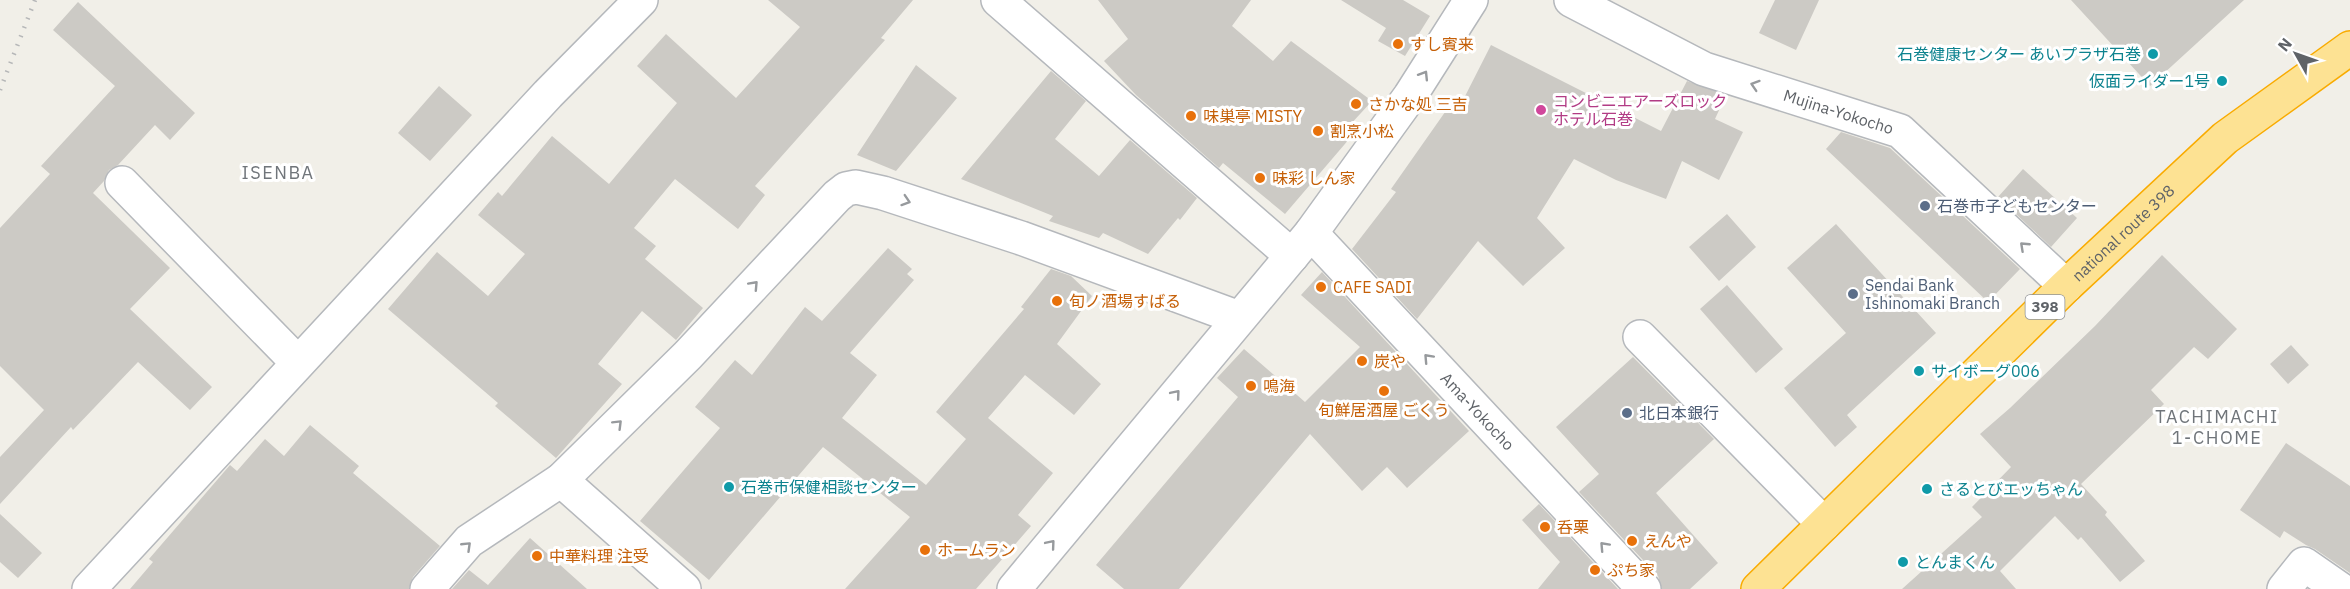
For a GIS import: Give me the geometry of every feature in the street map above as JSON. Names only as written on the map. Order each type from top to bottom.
[{"type":"highway","name":"national route 398","points":[[1758,589],[2066,286],[2225,138],[2350,48]]},
{"type":"street","points":[[89,589],[548,94],[641,0]]},
{"type":"street","name":"Ama-Yokocho","points":[[998,0],[1302,244],[1644,589]]},
{"type":"street","points":[[1014,589],[1302,244],[1410,96],[1471,0]]},
{"type":"street","name":"Mujina-Yokocho","points":[[1571,0],[1704,69],[1900,131],[2066,286]]},
{"type":"street","points":[[122,183],[298,363]]},
{"type":"street","points":[[427,589],[470,541],[561,480],[688,355],[846,189],[856,187],[883,193],[1010,234],[1239,318]]},
{"type":"street","points":[[1640,337],[1824,524]]},
{"type":"street","points":[[561,480],[684,589]]},
{"type":"street","points":[[2284,589],[2304,564],[2340,589]]},
{"type":"building","points":[[768,0],[913,0],[881,38],[885,40],[755,186],[765,195],[738,229],[675,179],[634,228],[656,246],[645,259],[703,308],[676,340],[642,311],[598,364],[622,384],[556,458],[495,406],[498,403],[388,309],[437,252],[488,296],[525,254],[478,215],[498,192],[502,196],[552,136],[609,184],[677,103],[637,66],[666,34],[736,98],[800,27]]},
{"type":"building","points":[[1098,0],[1251,0],[1232,26],[1273,61],[1291,41],[1372,101],[1349,126],[1356,131],[1285,214],[1223,163],[1219,168],[1136,95],[1104,61],[1128,39]]},
{"type":"building","points":[[1341,0],[1403,0],[1430,16],[1405,56],[1378,41],[1386,28]]},
{"type":"building","points":[[1775,0],[1819,0],[1796,50],[1759,33]]},
{"type":"building","name":"石巻健康センター あいプラザ石巻","points":[[2071,0],[2244,0],[2150,86]]},
{"type":"building","points":[[78,2],[195,113],[170,140],[155,125],[118,165],[109,170],[104,181],[93,193],[170,268],[130,309],[212,387],[190,410],[138,362],[73,430],[71,427],[0,504],[0,457],[44,410],[0,366],[0,228],[50,174],[41,166],[115,86],[53,30]]},
{"type":"building","points":[[1491,45],[1661,131],[1687,81],[1726,95],[1715,119],[1743,132],[1719,180],[1682,161],[1666,199],[1616,180],[1574,159],[1537,218],[1565,248],[1523,286],[1478,241],[1417,319],[1352,249],[1396,192],[1391,189],[1450,105],[1458,110]]},
{"type":"building","points":[[916,65],[957,98],[896,171],[857,155]]},
{"type":"building","points":[[1051,71],[1086,101],[1055,139],[1099,176],[1130,140],[1197,198],[1148,254],[1103,233],[1099,238],[1049,221],[1053,216],[961,179]]},
{"type":"building","points":[[439,86],[472,115],[430,161],[398,133]]},
{"type":"building","name":"石巻市子どもセンター","points":[[1841,132],[1890,148],[2020,269],[1988,302],[1826,149]]},
{"type":"building","points":[[2023,169],[2077,218],[2051,247],[1998,197]]},
{"type":"building","points":[[1727,214],[1756,247],[1719,281],[1689,247]]},
{"type":"building","points":[[1836,224],[1936,333],[1847,415],[1857,427],[1835,447],[1784,388],[1846,333],[1787,268]]},
{"type":"building","points":[[888,248],[912,269],[907,274],[914,280],[850,353],[877,375],[842,418],[926,485],[966,439],[936,412],[1024,309],[1021,307],[1051,269],[1071,276],[1092,296],[1057,344],[1101,384],[1074,415],[1025,375],[988,418],[1053,473],[1018,515],[1031,526],[976,589],[845,589],[910,517],[823,447],[709,580],[640,521],[720,428],[695,407],[735,360],[752,375],[805,307],[822,321]]},
{"type":"building","points":[[2162,255],[2237,329],[2208,359],[2194,347],[2151,390],[2164,404],[2081,484],[2107,512],[2105,515],[2145,561],[2120,582],[2081,537],[2078,540],[2055,516],[2000,571],[2016,589],[1902,589],[1982,517],[1972,507],[2011,467],[1980,434],[2095,326]]},
{"type":"building","points":[[1322,272],[1469,431],[1407,488],[1387,467],[1362,491],[1310,434],[1179,589],[1124,589],[1096,565],[1238,397],[1217,378],[1244,349],[1305,402],[1360,347],[1301,295]]},
{"type":"building","points":[[1727,285],[1783,349],[1756,373],[1700,309]]},
{"type":"building","points":[[2291,345],[2309,365],[2288,384],[2270,364]]},
{"type":"building","points":[[1633,357],[1714,439],[1656,493],[1718,563],[1690,589],[1662,589],[1658,576],[1579,492],[1599,474],[1556,427]]},
{"type":"building","points":[[310,425],[359,466],[353,473],[440,546],[413,577],[409,589],[130,589],[153,562],[149,559],[230,465],[237,471],[265,439],[284,456]]},
{"type":"building","points":[[2286,443],[2350,486],[2350,573],[2284,531],[2280,538],[2240,510]]},
{"type":"building","points":[[1539,504],[1618,589],[1538,589],[1560,562],[1522,520]]},
{"type":"building","points":[[0,514],[42,553],[18,578],[0,562]]},
{"type":"building","points":[[530,538],[587,589],[452,589],[469,570],[488,585]]},
{"type":"railway","points":[[0,90],[35,0]]},
{"type":"place","name":"すし賓来","points":[[1398,44]]},
{"type":"place","name":"石巻健康センター あいプラザ石巻","points":[[2153,54]]},
{"type":"place","name":"仮面ライダー1号","points":[[2222,81]]},
{"type":"place","name":"さかな処 三吉","points":[[1356,104]]},
{"type":"place","name":"コンビニエアーズロック ホテル石巻","points":[[1541,110]]},
{"type":"place","name":"味巣亭 MISTY","points":[[1191,116]]},
{"type":"place","name":"割烹小松","points":[[1318,131]]},
{"type":"place","name":"味彩 しん家","points":[[1260,178]]},
{"type":"place","name":"石巻市子どもセンター","points":[[1925,206]]},
{"type":"place","name":"CAFE SADI","points":[[1321,287]]},
{"type":"place","name":"Sendai Bank Ishinomaki Branch","points":[[1853,294]]},
{"type":"place","name":"旬ノ酒場すばる","points":[[1057,301]]},
{"type":"place","name":"炭や","points":[[1362,361]]},
{"type":"place","name":"サイボーグ006","points":[[1919,371]]},
{"type":"place","name":"鳴海","points":[[1251,386]]},
{"type":"place","name":"旬鮮居酒屋 ごくう","points":[[1384,391]]},
{"type":"place","name":"北日本銀行","points":[[1627,413]]},
{"type":"place","name":"石巻市保健相談センター","points":[[729,487]]},
{"type":"place","name":"さるとびエッちゃん","points":[[1927,489]]},
{"type":"place","name":"呑栗","points":[[1545,527]]},
{"type":"place","name":"えんや","points":[[1632,541]]},
{"type":"place","name":"ホームラン","points":[[925,550]]},
{"type":"place","name":"中華料理 注受","points":[[537,556]]},
{"type":"place","name":"とんまくん","points":[[1903,562]]},
{"type":"place","name":"ぷち家","points":[[1595,570]]},
{"type":"district","name":"ISENBA","points":[[278,173]]},
{"type":"district","name":"TACHIMACHI 1-CHOME","points":[[2217,427]]}]
